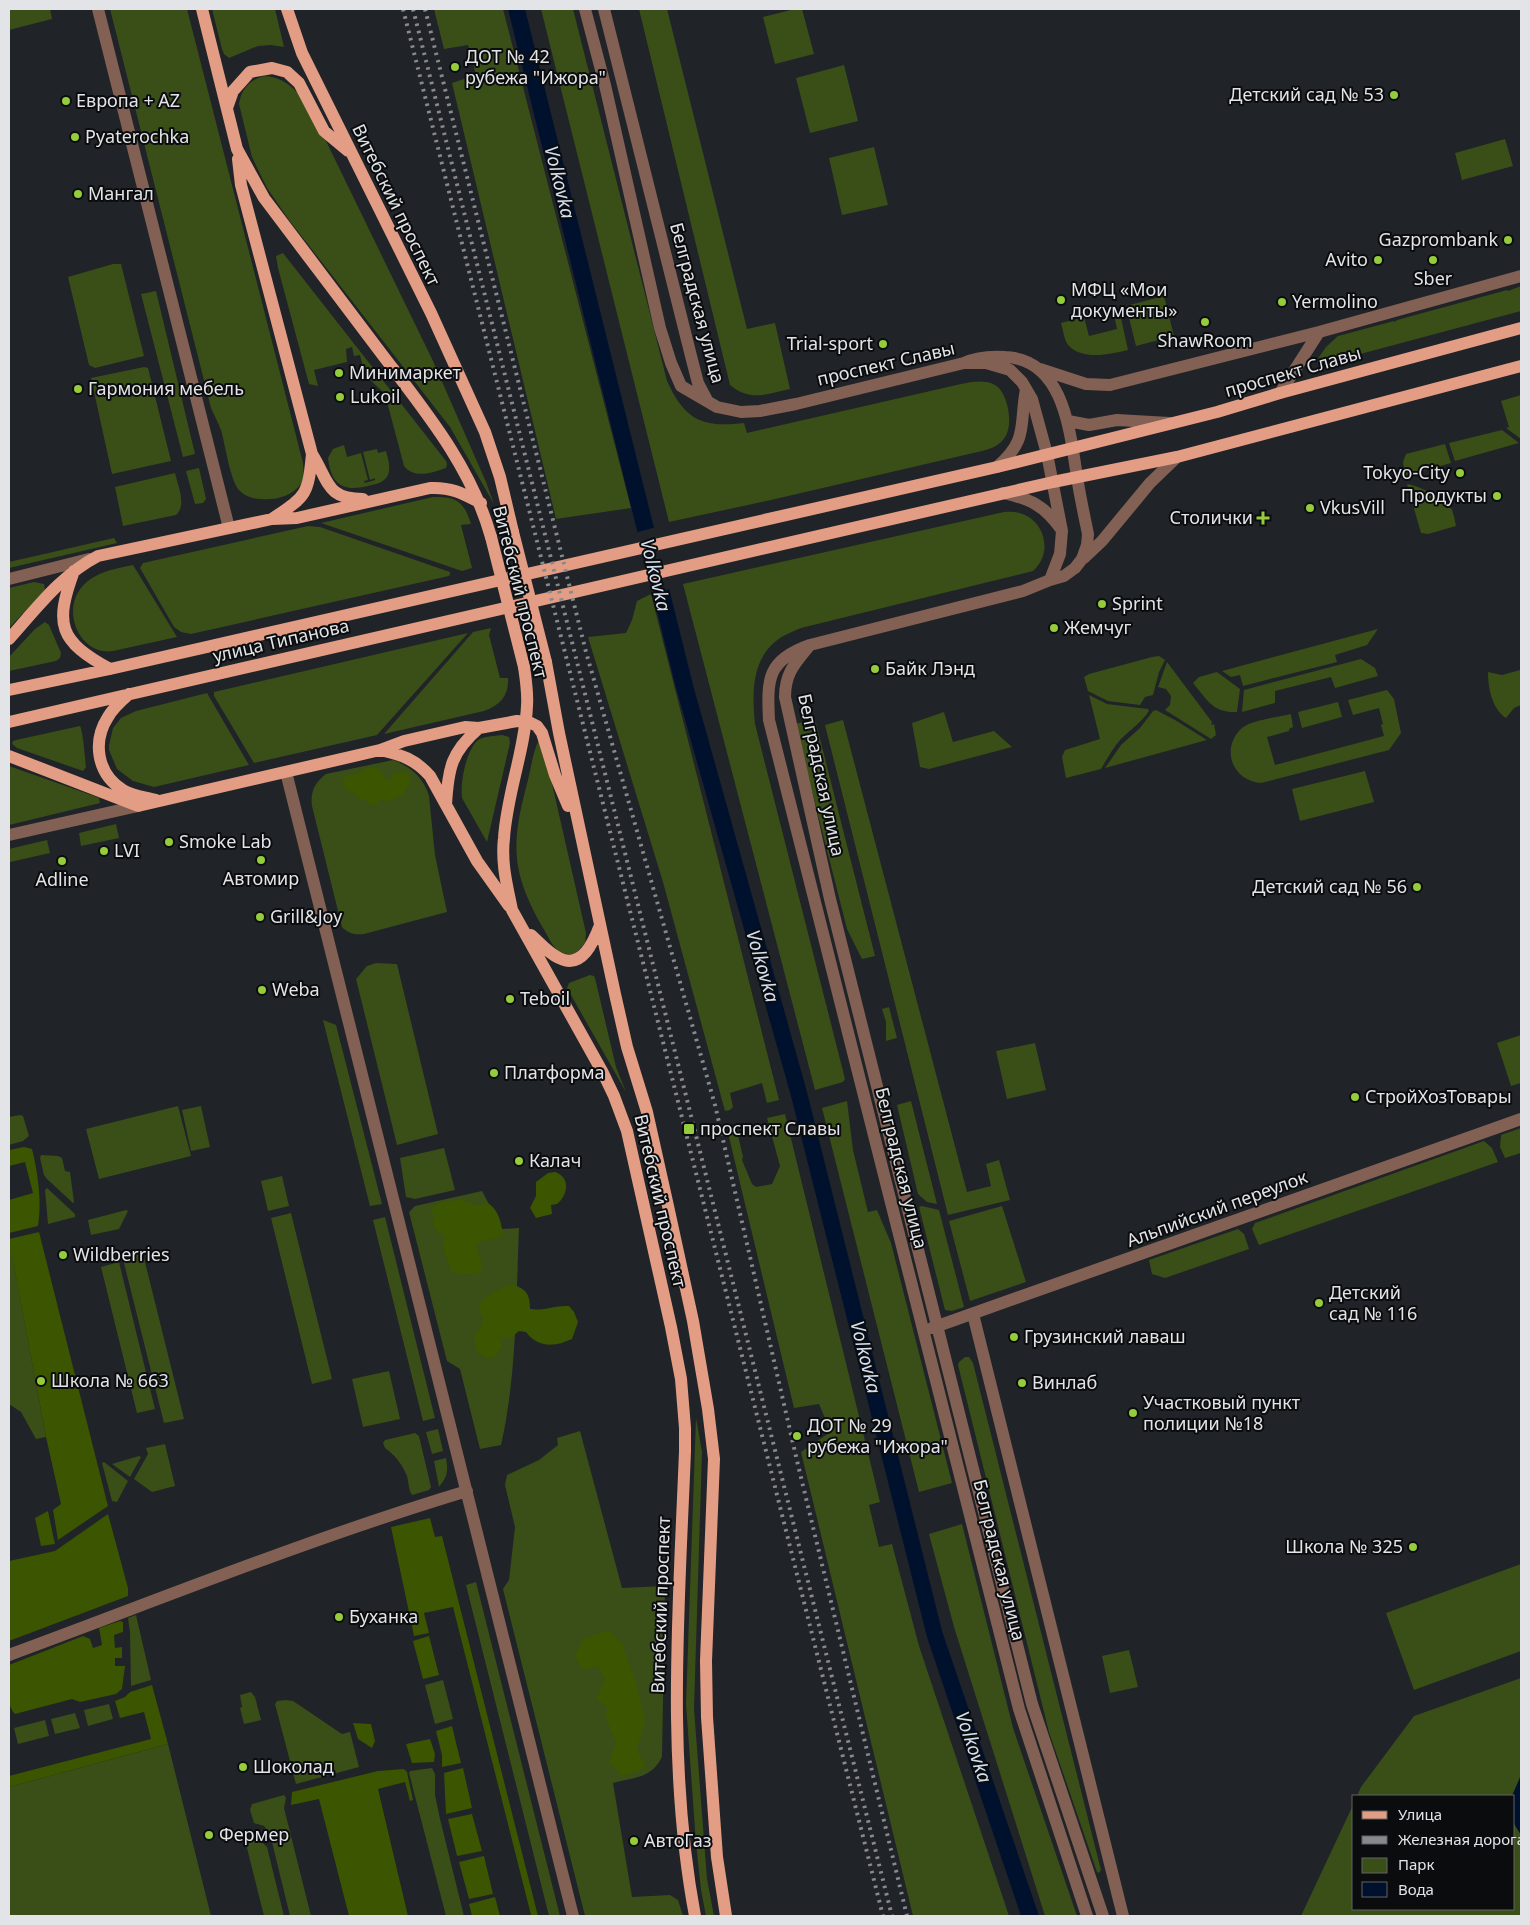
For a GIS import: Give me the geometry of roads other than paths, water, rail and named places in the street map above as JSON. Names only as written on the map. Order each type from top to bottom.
[{"type":"main road","name":"Витебский проспект","points":[[202,9],[237,149],[264,198],[438,428],[463,468],[481,503],[491,537],[524,668],[527,705],[504,835],[503,868],[512,910],[603,1072],[621,1111],[634,1157],[681,1379],[685,1428],[676,1661],[676,1722],[686,1861],[695,1916]]},
{"type":"main road","name":"Витебский проспект","points":[[287,9],[302,53],[431,314],[485,432],[500,477],[546,662],[580,834],[627,1047],[647,1112],[695,1330],[712,1435],[714,1459],[706,1661],[706,1717],[717,1857],[726,1916]]},
{"type":"main road","points":[[227,108],[233,91],[250,72],[272,68],[287,72],[299,83],[324,131],[352,154]]},
{"type":"main road","points":[[237,149],[242,185],[312,454],[322,470],[327,484],[340,496],[354,499],[380,499]]},
{"type":"main road","name":"проспект Славы","points":[[554,569],[997,467],[1172,423],[1280,392],[1521,328]]},
{"type":"main road","points":[[1003,493],[1077,476],[1177,457],[1521,366]]},
{"type":"main road","points":[[272,519],[296,503],[305,493],[310,481],[312,454]]},
{"type":"main road","points":[[9,639],[74,566],[98,556],[272,519],[297,518],[430,488],[445,488],[457,491],[481,503]]},
{"type":"main road","name":"улица Типанова","points":[[9,722],[1003,493]]},
{"type":"main road","points":[[74,566],[62,610],[66,631],[77,648],[110,669]]},
{"type":"main road","name":"улица Типанова","points":[[9,690],[554,569]]},
{"type":"main road","points":[[129,694],[111,712],[103,725],[99,741],[99,758],[105,772],[115,784],[143,802]]},
{"type":"main road","points":[[9,756],[143,802],[161,801],[380,750],[404,741],[465,727],[479,728],[525,721],[537,726],[542,733],[555,775],[580,834]]},
{"type":"main road","points":[[446,805],[447,786],[453,760],[465,740],[479,728]]},
{"type":"main road","points":[[380,750],[404,756],[423,768],[436,784],[477,861],[512,910]]},
{"type":"main road","points":[[523,929],[552,953],[566,960],[573,960],[586,953],[594,941],[600,925]]},
{"type":"street","points":[[98,9],[229,528]]},
{"type":"street","name":"Белградская улица","points":[[585,9],[605,86],[642,253],[671,363],[681,386],[708,402]]},
{"type":"street","name":"Белградская улица","points":[[604,9],[698,383],[708,402]]},
{"type":"street","points":[[964,364],[973,359],[991,356],[1014,357],[1027,361],[1040,369],[1086,384],[1110,385],[1319,332],[1521,276]]},
{"type":"street","points":[[1280,392],[1319,332]]},
{"type":"street","name":"проспект Славы","points":[[708,402],[733,411],[760,411],[964,364],[986,362],[1010,370],[1022,382],[1029,394],[1047,454],[1053,482],[1062,531],[1060,554],[1050,580]]},
{"type":"street","points":[[1040,369],[1056,390],[1068,421],[1074,447],[1077,476],[1088,534],[1087,546],[1082,559]]},
{"type":"street","points":[[997,467],[1009,457],[1021,436],[1024,422],[1024,403],[1029,394],[1039,388],[1049,387],[1056,390]]},
{"type":"street","points":[[1068,421],[1089,425],[1116,420],[1172,423]]},
{"type":"street","points":[[810,645],[1023,590],[1064,576],[1102,541],[1150,483],[1177,457]]},
{"type":"street","points":[[1003,493],[1033,502],[1049,514],[1062,531]]},
{"type":"street","points":[[9,579],[74,566]]},
{"type":"street","name":"Белградская улица","points":[[810,645],[790,671],[785,683],[786,709],[811,808],[830,899],[1032,1704],[1103,1916]]},
{"type":"street","name":"Белградская улица","points":[[810,645],[793,651],[782,659],[774,670],[770,687],[769,720],[1019,1709],[1087,1916]]},
{"type":"street","points":[[286,772],[573,1916]]},
{"type":"street","points":[[9,835],[143,802]]},
{"type":"street","name":"Альпийский переулок","points":[[923,1331],[1521,1119]]},
{"type":"street","points":[[972,1314],[1123,1916]]},
{"type":"street","points":[[9,1655],[135,1606],[381,1518],[466,1492]]},
{"type":"water","name":"Volkovka","points":[[508,9],[525,9],[693,685],[807,1092],[942,1631],[1039,1916],[1021,1916],[927,1637],[791,1096],[675,684]]},
{"type":"water","points":[[1521,1775],[1521,1835],[1515,1826],[1515,1795],[1512,1795]]},
{"type":"railway","points":[[403,9],[883,1916]]},
{"type":"railway","points":[[413,9],[892,1916]]},
{"type":"railway","points":[[425,9],[586,652],[715,1105],[798,1465],[907,1916]]},
{"type":"place","name":"ДОТ № 42 рубежа \"Ижора\"","points":[[455,67]]},
{"type":"place","name":"Детский сад № 53","points":[[1394,95]]},
{"type":"place","name":"Европа + AZ","points":[[66,101]]},
{"type":"place","name":"Pyaterochka","points":[[75,137]]},
{"type":"place","name":"Мангал","points":[[78,194]]},
{"type":"place","name":"Gazprombank","points":[[1508,240]]},
{"type":"place","name":"Avito","points":[[1378,260]]},
{"type":"place","name":"Sber","points":[[1433,260]]},
{"type":"place","name":"МФЦ «Мои документы»","points":[[1061,300]]},
{"type":"place","name":"Yermolino","points":[[1282,302]]},
{"type":"place","name":"ShawRoom","points":[[1205,322]]},
{"type":"place","name":"Trial-sport","points":[[883,344]]},
{"type":"place","name":"Минимаркет","points":[[339,373]]},
{"type":"place","name":"Гармония мебель","points":[[78,389]]},
{"type":"place","name":"Lukoil","points":[[340,397]]},
{"type":"place","name":"Tokyo-City","points":[[1460,473]]},
{"type":"place","name":"Продукты","points":[[1497,496]]},
{"type":"place","name":"VkusVill","points":[[1310,508]]},
{"type":"place","name":"Столички","points":[[1263,518]]},
{"type":"place","name":"Sprint","points":[[1102,604]]},
{"type":"place","name":"Жемчуг","points":[[1054,628]]},
{"type":"place","name":"Байк Лэнд","points":[[875,669]]},
{"type":"place","name":"Smoke Lab","points":[[169,842]]},
{"type":"place","name":"LVI","points":[[104,851]]},
{"type":"place","name":"Автомир","points":[[261,860]]},
{"type":"place","name":"Adline","points":[[62,861]]},
{"type":"place","name":"Детский сад № 56","points":[[1417,887]]},
{"type":"place","name":"Grill&Joy","points":[[260,917]]},
{"type":"place","name":"Weba","points":[[262,990]]},
{"type":"place","name":"Teboil","points":[[510,999]]},
{"type":"place","name":"Платформа","points":[[494,1073]]},
{"type":"place","name":"СтройХозТовары","points":[[1355,1097]]},
{"type":"place","name":"проспект Славы","points":[[689,1129]]},
{"type":"place","name":"Калач","points":[[519,1161]]},
{"type":"place","name":"Wildberries","points":[[63,1255]]},
{"type":"place","name":"Детский сад № 116","points":[[1319,1303]]},
{"type":"place","name":"Грузинский лаваш","points":[[1014,1337]]},
{"type":"place","name":"Школа № 663","points":[[41,1381]]},
{"type":"place","name":"Винлаб","points":[[1022,1383]]},
{"type":"place","name":"Участковый пункт полиции №18","points":[[1133,1413]]},
{"type":"place","name":"ДОТ № 29 рубежа \"Ижора\"","points":[[797,1436]]},
{"type":"place","name":"Школа № 325","points":[[1413,1547]]},
{"type":"place","name":"Буханка","points":[[339,1617]]},
{"type":"place","name":"Шоколад","points":[[243,1767]]},
{"type":"place","name":"Фермер","points":[[209,1835]]},
{"type":"place","name":"АвтоГаз","points":[[634,1841]]}]
